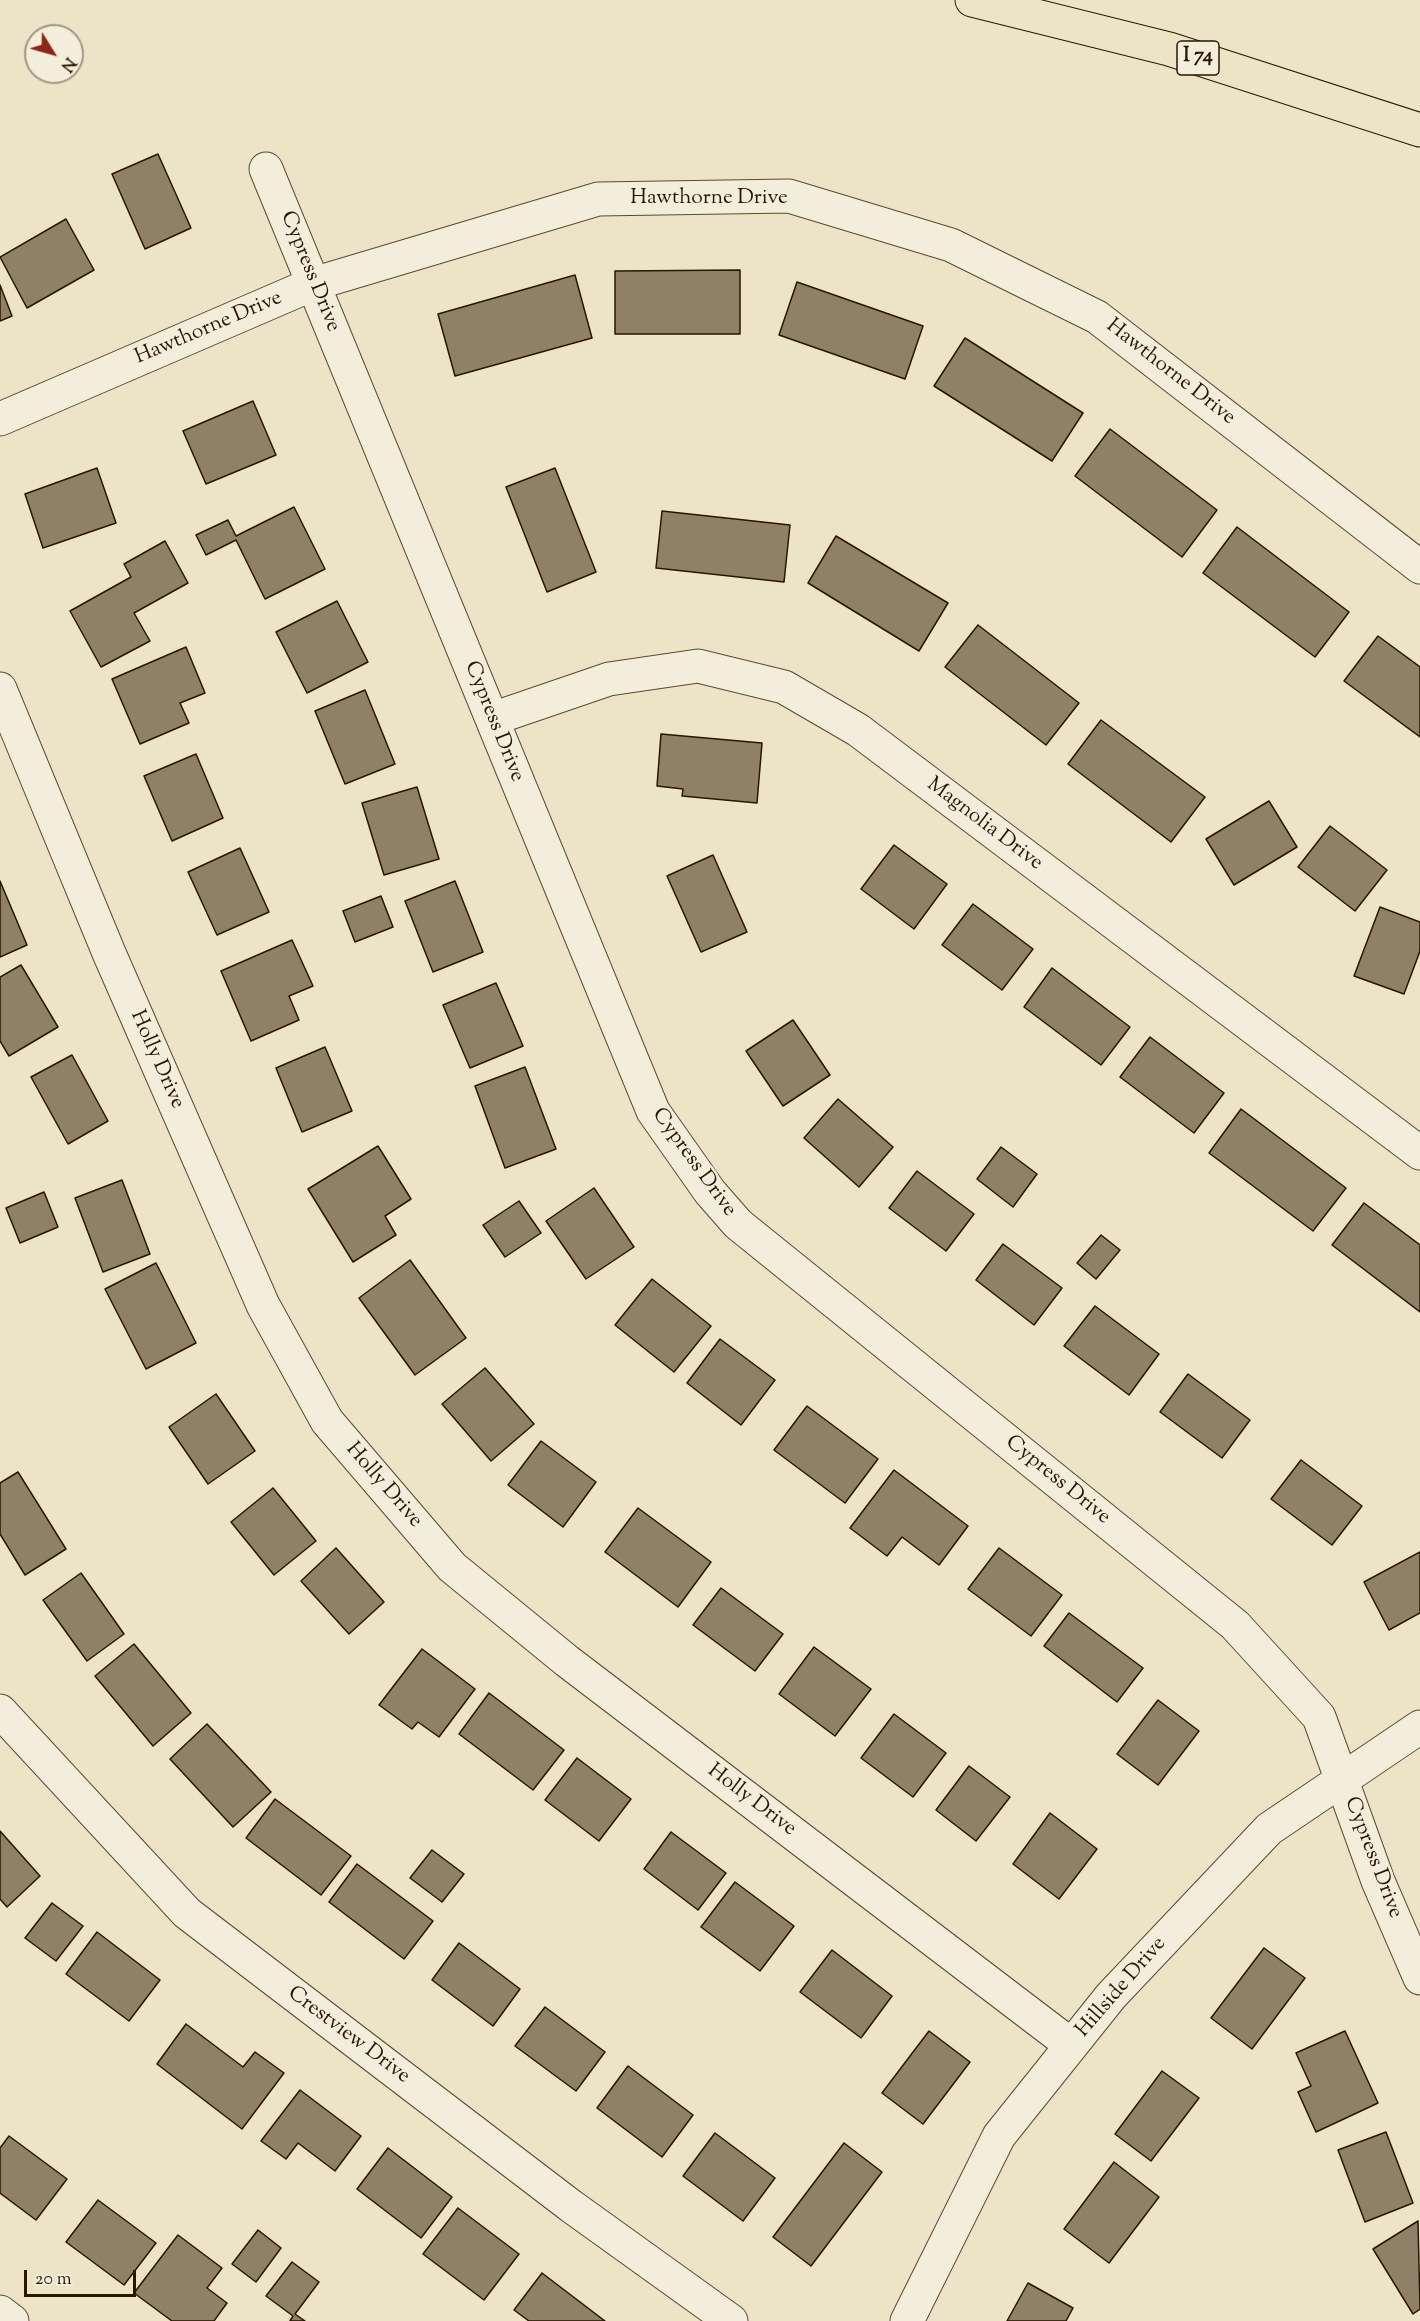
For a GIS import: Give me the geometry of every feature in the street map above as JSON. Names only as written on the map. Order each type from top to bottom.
[{"type":"highway","name":"I 74","points":[[972,0],[1169,48],[1420,130]]},
{"type":"street","name":"Cypress Drive","points":[[266,169],[653,1111],[710,1192],[738,1224],[1235,1625],[1319,1717],[1378,1881],[1420,1978]]},
{"type":"street","name":"Hawthorne Drive","points":[[0,419],[313,284],[598,199],[789,196],[951,244],[1097,317],[1420,567]]},
{"type":"street","name":"Magnolia Drive","points":[[492,719],[609,679],[698,666],[784,687],[858,730],[1420,1153]]},
{"type":"street","name":"Holly Drive","points":[[0,689],[109,953],[263,1305],[327,1421],[452,1567],[567,1661],[1071,2045]]},
{"type":"street","name":"Crestview Drive","points":[[0,1711],[187,1913],[571,2206],[731,2321]]},
{"type":"street","name":"Hillside Drive","points":[[907,2321],[999,2136],[1111,1996],[1269,1829],[1420,1727]]},
{"type":"street","points":[[0,2312],[12,2321]]},
{"type":"building","points":[[158,154],[191,228],[145,249],[112,174]]},
{"type":"building","points":[[66,219],[94,270],[27,308],[0,257]]},
{"type":"building","points":[[740,270],[740,334],[615,334],[615,271]]},
{"type":"building","points":[[575,275],[592,338],[455,376],[438,314]]},
{"type":"building","points":[[797,282],[923,326],[905,379],[779,335]]},
{"type":"building","points":[[0,285],[12,316],[0,321]]},
{"type":"building","points":[[965,338],[1083,413],[1052,461],[934,386]]},
{"type":"building","points":[[253,401],[276,455],[206,484],[183,431]]},
{"type":"building","points":[[1110,429],[1217,510],[1182,557],[1075,476]]},
{"type":"building","points":[[97,468],[116,523],[43,548],[25,494]]},
{"type":"building","points":[[555,468],[596,572],[547,592],[506,487]]},
{"type":"building","points":[[294,507],[325,569],[265,599],[236,540],[206,555],[196,535],[228,520],[236,536]]},
{"type":"building","points":[[662,511],[790,525],[784,582],[656,568]]},
{"type":"building","points":[[1237,527],[1349,612],[1315,657],[1203,573]]},
{"type":"building","points":[[836,536],[948,603],[919,651],[808,583]]},
{"type":"building","points":[[165,541],[188,583],[134,613],[150,641],[101,667],[70,611],[131,577],[124,564]]},
{"type":"building","points":[[337,601],[368,662],[307,693],[276,632]]},
{"type":"building","points":[[978,625],[1079,703],[1046,745],[945,667]]},
{"type":"building","points":[[1378,636],[1420,667],[1420,737],[1344,681]]},
{"type":"building","points":[[186,647],[205,693],[180,703],[189,723],[140,744],[112,679]]},
{"type":"building","points":[[365,690],[395,764],[345,784],[315,711]]},
{"type":"building","points":[[1101,720],[1205,797],[1171,842],[1068,764]]},
{"type":"building","points":[[661,734],[762,743],[757,803],[682,796],[683,789],[657,786]]},
{"type":"building","points":[[196,754],[223,818],[172,841],[144,776]]},
{"type":"building","points":[[417,787],[439,859],[384,875],[362,803]]},
{"type":"building","points":[[1269,801],[1297,847],[1234,885],[1206,839]]},
{"type":"building","points":[[1330,826],[1387,870],[1355,911],[1298,867]]},
{"type":"building","points":[[894,845],[947,884],[914,929],[861,889]]},
{"type":"building","points":[[240,848],[269,912],[217,935],[188,872]]},
{"type":"building","points":[[713,855],[747,932],[701,952],[667,876]]},
{"type":"building","points":[[0,881],[27,945],[0,957]]},
{"type":"building","points":[[455,881],[483,952],[433,972],[405,901]]},
{"type":"building","points":[[381,896],[393,927],[355,942],[343,911]]},
{"type":"building","points":[[973,904],[1033,949],[1002,990],[942,945]]},
{"type":"building","points":[[1380,907],[1420,922],[1420,951],[1404,994],[1354,976]]},
{"type":"building","points":[[292,940],[313,986],[289,996],[299,1020],[251,1041],[221,971]]},
{"type":"building","points":[[21,965],[58,1027],[9,1056],[0,1041],[0,977]]},
{"type":"building","points":[[1052,968],[1130,1027],[1101,1065],[1024,1007]]},
{"type":"building","points":[[496,983],[523,1046],[470,1068],[443,1005]]},
{"type":"building","points":[[793,1020],[830,1075],[783,1106],[746,1051]]},
{"type":"building","points":[[1150,1037],[1224,1093],[1194,1133],[1120,1077]]},
{"type":"building","points":[[325,1047],[352,1111],[302,1132],[276,1068]]},
{"type":"building","points":[[72,1055],[108,1121],[68,1144],[31,1077]]},
{"type":"building","points":[[525,1067],[556,1149],[505,1168],[475,1086]]},
{"type":"building","points":[[838,1099],[893,1147],[859,1187],[804,1138]]},
{"type":"building","points":[[1241,1109],[1346,1188],[1313,1231],[1209,1153]]},
{"type":"building","points":[[378,1146],[411,1199],[385,1216],[396,1235],[353,1262],[308,1189]]},
{"type":"building","points":[[1001,1147],[1037,1174],[1013,1207],[977,1179]]},
{"type":"building","points":[[917,1171],[974,1214],[946,1251],[889,1208]]},
{"type":"building","points":[[122,1180],[150,1254],[103,1272],[75,1198]]},
{"type":"building","points":[[594,1188],[634,1247],[586,1279],[546,1221]]},
{"type":"building","points":[[44,1192],[58,1227],[20,1243],[6,1208]]},
{"type":"building","points":[[519,1201],[541,1233],[505,1257],[483,1225]]},
{"type":"building","points":[[1364,1203],[1420,1245],[1420,1312],[1332,1245]]},
{"type":"building","points":[[1101,1235],[1120,1250],[1096,1279],[1077,1263]]},
{"type":"building","points":[[1003,1244],[1062,1288],[1034,1325],[976,1280]]},
{"type":"building","points":[[410,1260],[466,1338],[415,1375],[359,1298]]},
{"type":"building","points":[[156,1263],[196,1343],[146,1369],[105,1289]]},
{"type":"building","points":[[652,1279],[711,1326],[674,1372],[615,1325]]},
{"type":"building","points":[[1095,1306],[1159,1354],[1129,1395],[1064,1346]]},
{"type":"building","points":[[720,1339],[775,1380],[741,1425],[687,1383]]},
{"type":"building","points":[[485,1368],[534,1424],[491,1461],[442,1404]]},
{"type":"building","points":[[1188,1374],[1250,1420],[1222,1458],[1160,1412]]},
{"type":"building","points":[[216,1394],[255,1451],[208,1484],[169,1427]]},
{"type":"building","points":[[807,1406],[878,1459],[845,1503],[774,1450]]},
{"type":"building","points":[[541,1441],[596,1482],[563,1527],[508,1485]]},
{"type":"building","points":[[1301,1460],[1362,1506],[1332,1545],[1271,1499]]},
{"type":"building","points":[[894,1470],[968,1526],[939,1565],[902,1537],[887,1556],[850,1528]]},
{"type":"building","points":[[18,1472],[66,1549],[25,1575],[0,1534],[0,1483]]},
{"type":"building","points":[[273,1488],[316,1541],[274,1575],[231,1522]]},
{"type":"building","points":[[638,1508],[711,1562],[678,1607],[605,1552]]},
{"type":"building","points":[[336,1548],[384,1602],[349,1634],[301,1581]]},
{"type":"building","points":[[999,1548],[1062,1595],[1031,1636],[968,1589]]},
{"type":"building","points":[[1420,1552],[1420,1613],[1389,1630],[1364,1582]]},
{"type":"building","points":[[81,1573],[124,1634],[87,1661],[43,1600]]},
{"type":"building","points":[[721,1588],[783,1634],[755,1671],[693,1625]]},
{"type":"building","points":[[1069,1613],[1143,1668],[1117,1702],[1044,1646]]},
{"type":"building","points":[[134,1644],[191,1713],[153,1746],[95,1676]]},
{"type":"building","points":[[814,1647],[871,1689],[835,1736],[779,1694]]},
{"type":"building","points":[[422,1649],[475,1689],[439,1737],[418,1722],[412,1729],[379,1705]]},
{"type":"building","points":[[489,1693],[564,1750],[533,1790],[459,1734]]},
{"type":"building","points":[[1158,1700],[1199,1731],[1158,1785],[1117,1754]]},
{"type":"building","points":[[894,1714],[946,1753],[913,1797],[861,1758]]},
{"type":"building","points":[[207,1724],[271,1792],[233,1827],[170,1759]]},
{"type":"building","points":[[577,1758],[631,1799],[599,1841],[545,1800]]},
{"type":"building","points":[[969,1766],[1010,1797],[976,1841],[936,1810]]},
{"type":"building","points":[[275,1799],[351,1856],[321,1895],[246,1838]]},
{"type":"building","points":[[1050,1813],[1097,1849],[1059,1899],[1013,1864]]},
{"type":"building","points":[[0,1831],[40,1876],[7,1907],[0,1899]]},
{"type":"building","points":[[671,1832],[726,1873],[698,1910],[644,1869]]},
{"type":"building","points":[[432,1850],[464,1874],[442,1902],[410,1878]]},
{"type":"building","points":[[357,1864],[433,1921],[404,1959],[329,1902]]},
{"type":"building","points":[[735,1882],[794,1926],[760,1971],[701,1927]]},
{"type":"building","points":[[52,1903],[83,1926],[56,1961],[25,1938]]},
{"type":"building","points":[[97,1932],[160,1980],[129,2021],[66,1974]]},
{"type":"building","points":[[459,1943],[520,1989],[493,2026],[432,1980]]},
{"type":"building","points":[[1264,1948],[1305,1978],[1252,2049],[1211,2018]]},
{"type":"building","points":[[832,1950],[892,1996],[861,2038],[800,1992]]},
{"type":"building","points":[[545,2007],[605,2052],[576,2091],[515,2046]]},
{"type":"building","points":[[186,2024],[243,2067],[255,2052],[284,2073],[242,2129],[157,2064]]},
{"type":"building","points":[[929,2031],[970,2062],[923,2124],[882,2093]]},
{"type":"building","points":[[1345,2031],[1378,2103],[1316,2132],[1298,2092],[1311,2086],[1296,2053]]},
{"type":"building","points":[[628,2066],[693,2115],[662,2157],[597,2108]]},
{"type":"building","points":[[1162,2071],[1199,2098],[1151,2161],[1115,2134]]},
{"type":"building","points":[[300,2090],[361,2136],[335,2171],[298,2143],[286,2159],[261,2141]]},
{"type":"building","points":[[1386,2132],[1413,2203],[1365,2222],[1338,2150]]},
{"type":"building","points":[[715,2133],[775,2178],[743,2221],[683,2176]]},
{"type":"building","points":[[9,2136],[67,2179],[36,2220],[0,2193],[0,2148]]},
{"type":"building","points":[[844,2143],[882,2172],[811,2266],[773,2237]]},
{"type":"building","points":[[388,2148],[452,2197],[421,2238],[357,2189]]},
{"type":"building","points":[[1114,2162],[1159,2197],[1109,2263],[1064,2229]]},
{"type":"building","points":[[98,2200],[156,2243],[124,2285],[66,2242]]},
{"type":"building","points":[[458,2208],[519,2254],[484,2300],[423,2254]]},
{"type":"building","points":[[1418,2221],[1420,2309],[1413,2314],[1373,2249]]},
{"type":"building","points":[[258,2230],[281,2248],[256,2282],[232,2264]]},
{"type":"building","points":[[178,2235],[222,2268],[207,2288],[227,2303],[214,2321],[172,2321],[134,2293]]},
{"type":"building","points":[[292,2262],[319,2282],[295,2314],[305,2321],[290,2321],[293,2316],[266,2296]]},
{"type":"building","points":[[542,2273],[605,2321],[529,2321],[514,2310]]},
{"type":"building","points":[[1028,2283],[1073,2308],[1066,2321],[1007,2321]]}]
